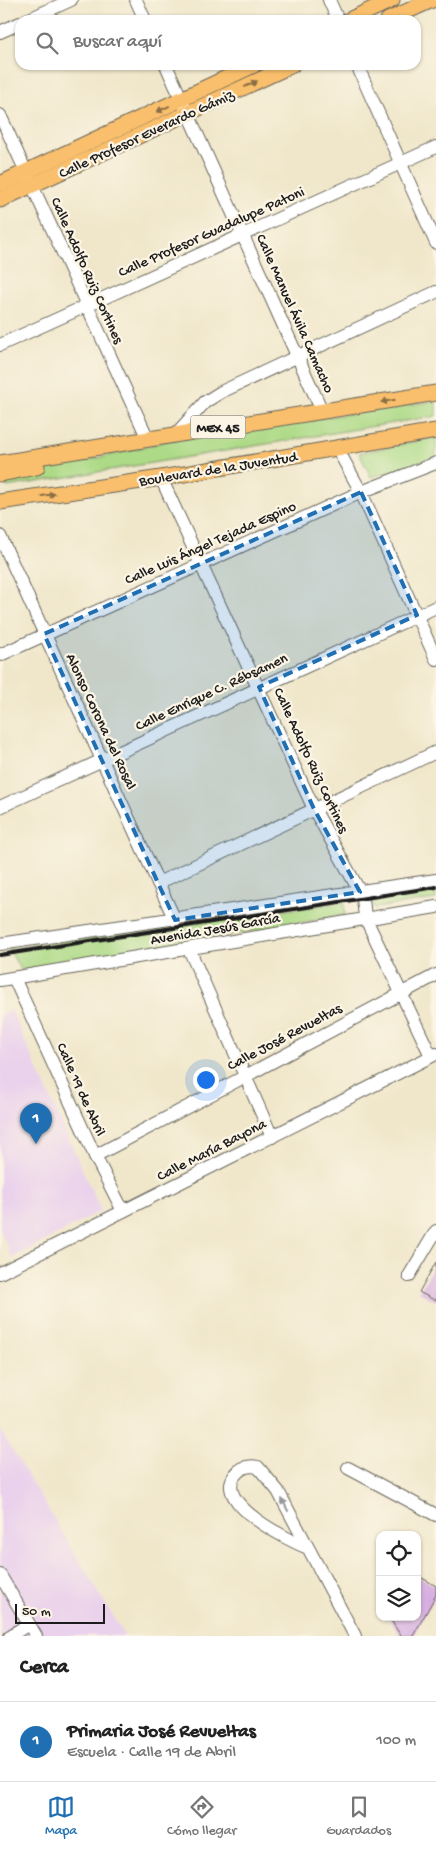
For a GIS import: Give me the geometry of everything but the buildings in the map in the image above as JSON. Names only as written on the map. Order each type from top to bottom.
[{"type":"main road","points":[[360,15],[392,0]]},
{"type":"main road","points":[[399,15],[432,0]]},
{"type":"main road","name":"Calle Profesor Everardo Gámiz","points":[[185,107],[246,70]]},
{"type":"main road","name":"Calle Profesor Everardo Gámiz","points":[[0,200],[29,179],[185,107],[279,70]]},
{"type":"main road","name":"Calle Profesor Everardo Gámiz","points":[[0,184],[29,179]]},
{"type":"main road","name":"MEX 45","points":[[0,463],[436,393]]},
{"type":"main road","name":"Boulevard de la Juventud","points":[[0,502],[161,478],[436,431]]},
{"type":"main road","points":[[0,474],[86,457],[105,446]]},
{"type":"street","points":[[38,15],[71,0]]},
{"type":"street","points":[[136,0],[144,15]]},
{"type":"street","points":[[329,0],[336,15]]},
{"type":"street","points":[[0,32],[15,25]]},
{"type":"street","name":"Calle Manuel Ávila Camacho","points":[[168,70],[322,411]]},
{"type":"street","points":[[359,70],[436,243]]},
{"type":"street","name":"Calle Adolfo Ruiz Cortines","points":[[0,114],[148,439]]},
{"type":"street","name":"Calle Profesor Guadalupe Patoni","points":[[0,345],[436,147]]},
{"type":"street","points":[[176,434],[205,402],[298,355],[436,292]]},
{"type":"street","points":[[337,448],[361,492],[436,659]]},
{"type":"street","name":"Calle Luis Ángel Tejada Espino","points":[[0,655],[361,492],[436,463]]},
{"type":"street","name":"Calle Adolfo Ruiz Cortines","points":[[161,478],[202,563],[314,809],[360,892],[363,899],[365,917],[434,1055]]},
{"type":"street","name":"Alonso Corona del Rosal","points":[[0,536],[175,920]]},
{"type":"street","name":"Calle Enrique C. Rébsamen","points":[[0,807],[436,607]]},
{"type":"street","points":[[158,883],[436,752]]},
{"type":"street","name":"Avenida Jesús García","points":[[0,944],[175,920],[436,880]]},
{"type":"street","name":"Avenida Jesús García","points":[[0,980],[189,950],[365,917],[436,907]]},
{"type":"street","points":[[189,950],[272,1136]]},
{"type":"street","name":"Calle José Revueltas","points":[[94,1156],[245,1074],[436,975]]},
{"type":"street","name":"Calle 19 de Abril","points":[[14,978],[94,1156],[123,1211]]},
{"type":"street","name":"Calle María Bayona","points":[[0,1273],[434,1055]]},
{"type":"street","points":[[409,1276],[436,1231]]},
{"type":"street","points":[[308,1548],[285,1538],[238,1504],[230,1492],[232,1478],[237,1472],[252,1466],[264,1472],[278,1491],[355,1636]]},
{"type":"street","points":[[348,1468],[436,1516]]},
{"type":"street","points":[[0,1575],[36,1636]]},
{"type":"street","points":[[10,1636],[29,1624]]},
{"type":"highlighted area","points":[[361,492],[417,615],[259,687],[314,809],[360,892],[175,920],[44,634]]},
{"type":"shaded area","points":[[11,1010],[101,1211],[12,1258],[0,1229],[0,1015]]},
{"type":"shaded area","points":[[0,1430],[125,1636],[0,1636]]},
{"type":"green space","points":[[436,401],[436,416],[7,487],[7,475],[81,462],[171,440]]},
{"type":"green space","points":[[436,437],[436,459],[371,477],[359,453]]},
{"type":"green space","points":[[436,887],[436,899],[375,908],[370,897]]},
{"type":"green space","points":[[344,902],[345,915],[22,971],[8,949]]},
{"type":"railway","points":[[0,955],[436,887]]},
{"type":"place","name":"Primaria José Revueltas","points":[[36,1144]]}]
